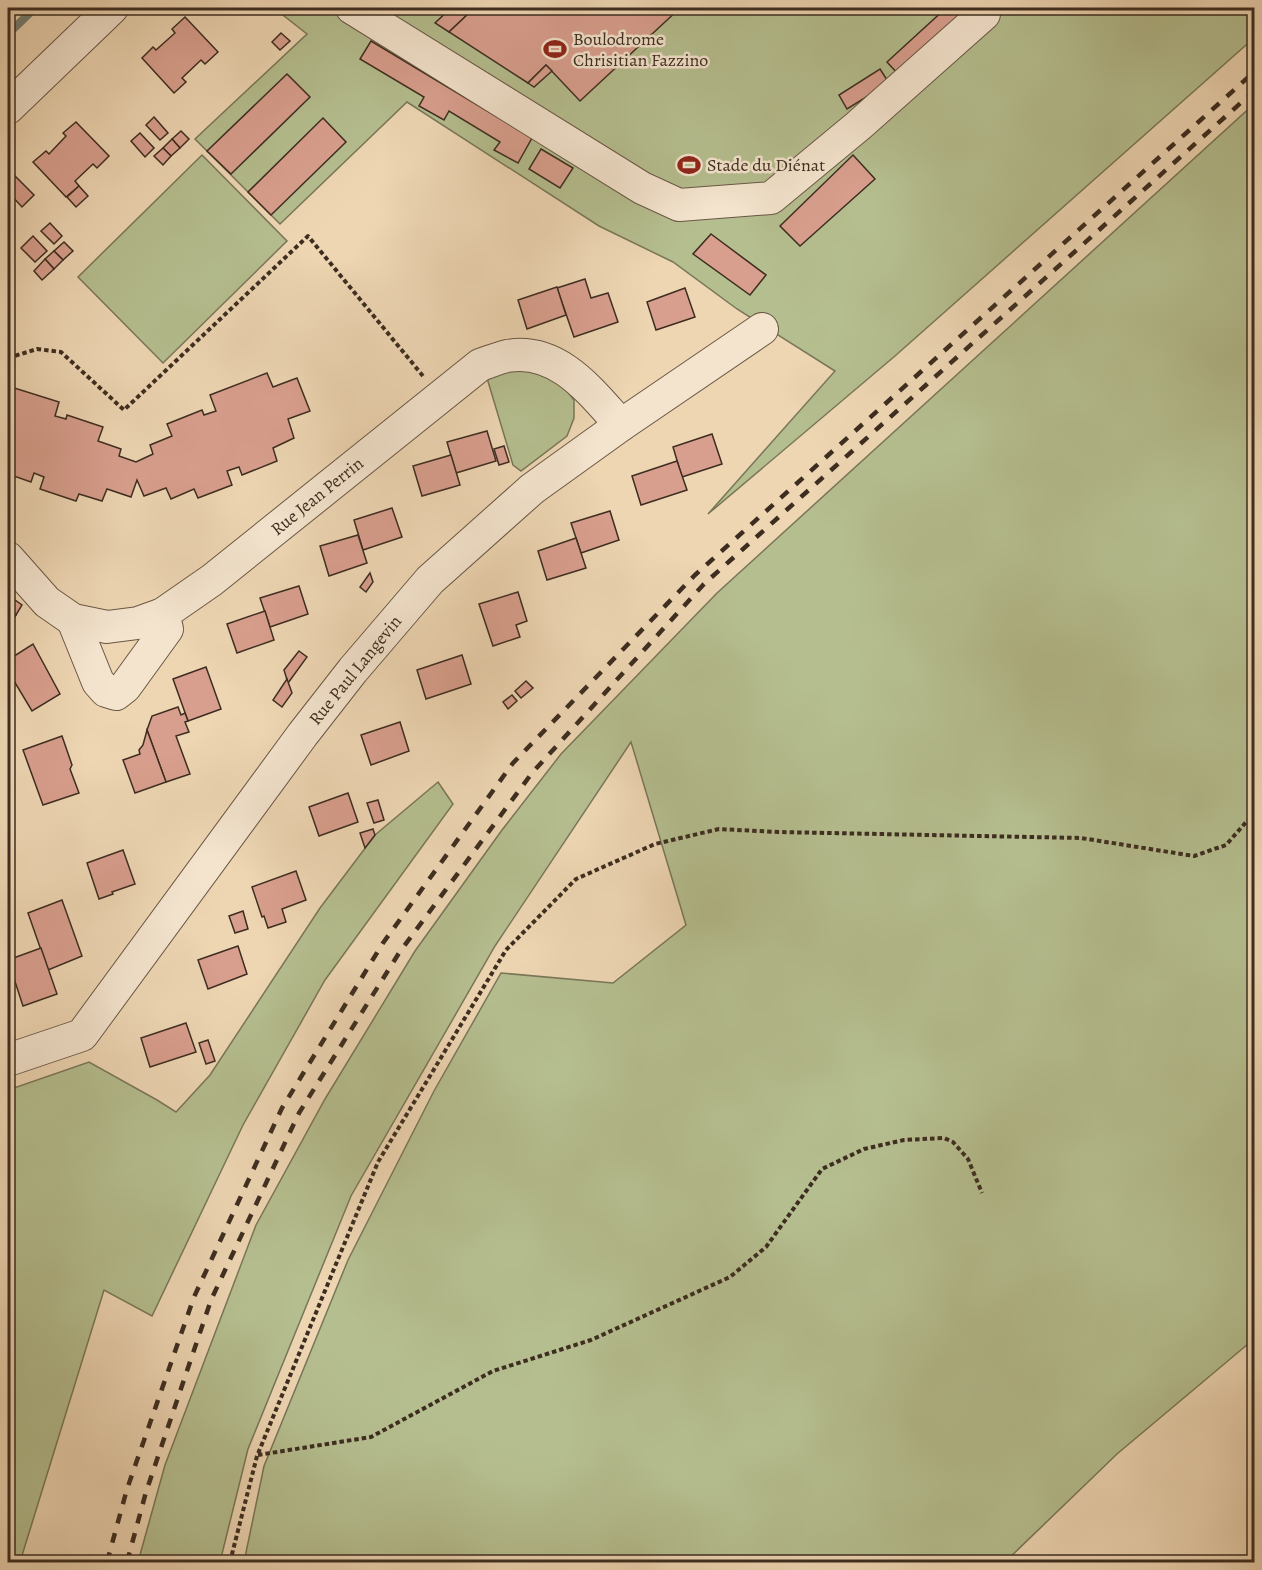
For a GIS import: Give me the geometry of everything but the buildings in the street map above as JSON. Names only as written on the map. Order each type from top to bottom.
[{"type":"street","points":[[8,108],[112,8]]},
{"type":"street","points":[[352,8],[642,188],[679,205],[771,198],[858,126],[984,14]]},
{"type":"street","name":"Rue Paul Langevin","points":[[8,1060],[82,1035],[310,725],[353,670],[430,580],[532,489],[762,329]]},
{"type":"street","name":"Rue Jean Perrin","points":[[8,558],[46,602],[73,620],[106,627],[138,623],[163,614],[212,580],[480,365],[507,356],[538,356],[562,367],[589,390],[621,425]]},
{"type":"street","points":[[73,620],[98,682],[106,691],[116,694],[125,687],[167,629],[163,614]]},
{"type":"path","points":[[8,358],[37,349],[61,352],[124,410],[308,237],[441,397]]},
{"type":"path","points":[[231,1563],[257,1456],[378,1162],[506,950],[576,879],[655,844],[718,829],[1081,838],[1194,856],[1226,845],[1254,813]]},
{"type":"path","points":[[257,1456],[371,1437],[493,1371],[591,1340],[730,1277],[766,1247],[822,1169],[864,1149],[904,1140],[944,1138],[953,1142],[968,1159],[982,1193]]},
{"type":"green space","name":"Stade du Diénat","points":[[274,8],[1254,8],[1254,38],[895,356],[708,514],[835,371],[737,309],[673,262],[599,226],[407,102],[280,224],[195,139],[307,34]]},
{"type":"green space","points":[[1254,104],[1254,1339],[1117,1454],[1005,1562],[244,1562],[264,1466],[348,1260],[434,1091],[501,973],[613,983],[686,925],[631,742],[495,946],[351,1196],[248,1449],[220,1562],[138,1562],[165,1465],[256,1225],[325,1099],[415,951],[502,830],[561,754],[717,593]]},
{"type":"green space","points":[[202,155],[287,241],[163,363],[78,277]]},
{"type":"green space","points":[[503,368],[531,369],[551,377],[564,387],[574,400],[574,418],[567,436],[521,471],[513,465],[487,378]]},
{"type":"green space","points":[[438,782],[453,804],[325,980],[243,1125],[152,1316],[104,1290],[20,1562],[8,1562],[8,1090],[89,1062],[176,1112],[210,1075],[320,908],[375,835]]},
{"type":"waterway","points":[[8,34],[35,8]]},
{"type":"railway","points":[[107,1562],[127,1489],[194,1297],[282,1108],[383,943],[513,763],[695,575],[1254,72]]},
{"type":"railway","points":[[127,1562],[146,1492],[211,1300],[299,1113],[399,953],[532,773],[704,584],[1254,91]]},
{"type":"place","name":"Boulodrome Chrisitian Fazzino","points":[[555,49]]},
{"type":"place","name":"Stade du Diénat","points":[[689,165]]}]
